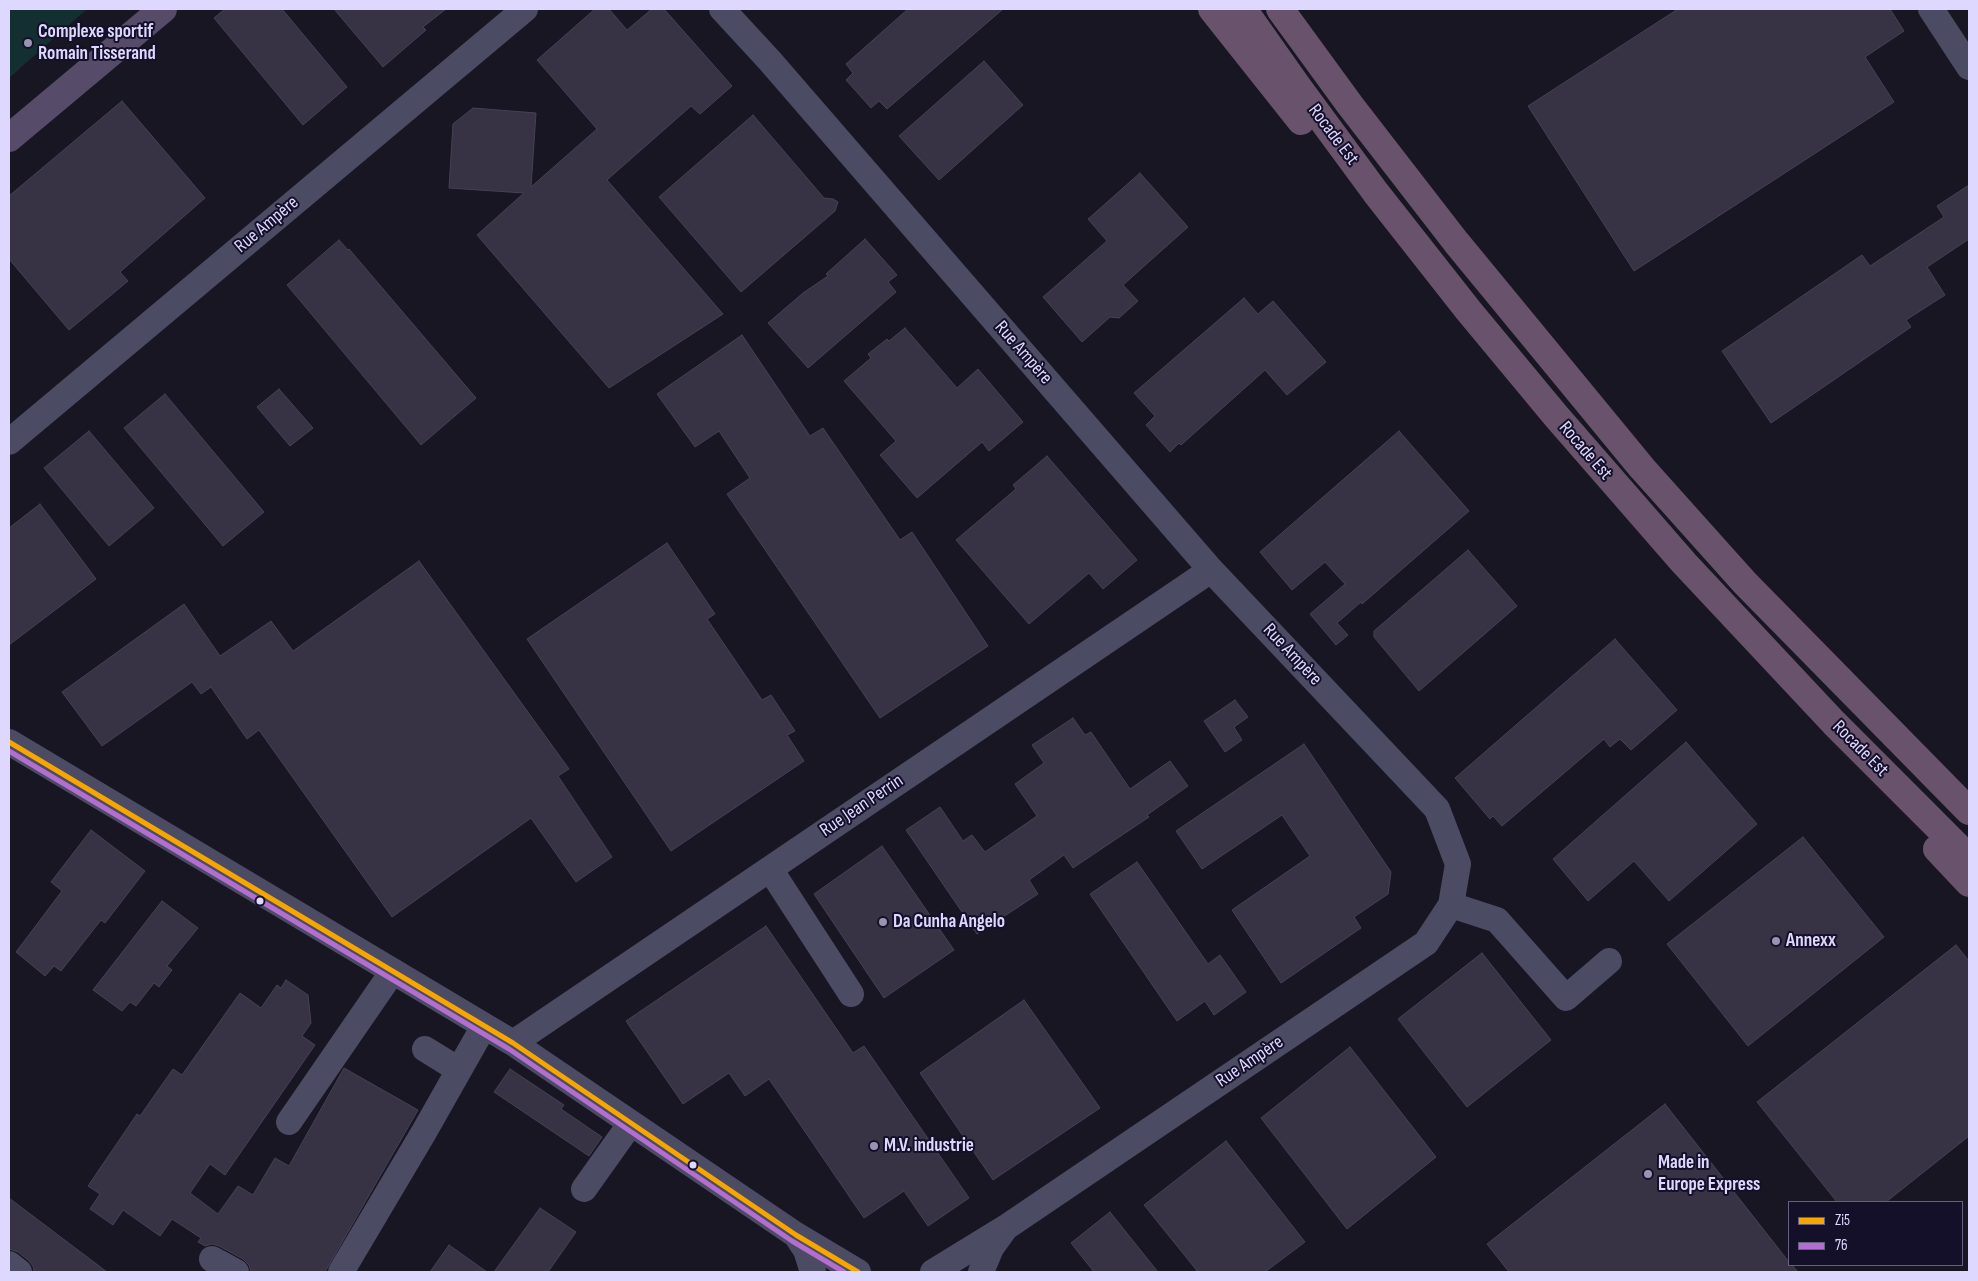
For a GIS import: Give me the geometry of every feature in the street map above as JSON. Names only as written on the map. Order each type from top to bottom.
[{"type":"highway","points":[[1212,9],[1342,174],[1376,193]]},
{"type":"highway","name":"Rocade Est","points":[[1243,9],[1298,88],[1376,193],[1468,310],[1556,416],[1684,563],[1834,722],[1969,858]]},
{"type":"highway","name":"Rocade Est","points":[[1280,9],[1350,105],[1456,242],[1642,468],[1745,583],[1969,811]]},
{"type":"highway","points":[[1302,9],[1347,74],[1350,105]]},
{"type":"highway","points":[[1895,737],[1937,756],[1969,784]]},
{"type":"highway","points":[[1911,800],[1922,833],[1969,883]]},
{"type":"main road","points":[[9,138],[163,9]]},
{"type":"street","name":"Rue Ampère","points":[[9,442],[525,9]]},
{"type":"street","name":"Rue Ampère","points":[[722,9],[770,61],[1211,570],[1437,809],[1458,864],[1451,905],[1426,943],[1008,1226],[933,1272]]},
{"type":"street","points":[[1931,9],[1969,67]]},
{"type":"street","name":"Rue Jean Perrin","points":[[512,1043],[1211,570]]},
{"type":"street","points":[[9,742],[512,1043],[796,1234],[858,1272]]},
{"type":"street","points":[[770,869],[851,994]]},
{"type":"street","points":[[1451,905],[1497,920],[1566,998],[1609,961]]},
{"type":"street","points":[[289,1122],[393,971]]},
{"type":"street","points":[[341,1272],[484,1026]]},
{"type":"street","points":[[425,1049],[460,1070]]},
{"type":"street","points":[[584,1190],[631,1123]]},
{"type":"street","name":"Rue Ampère","points":[[981,1272],[992,1248],[1008,1226]]},
{"type":"street","points":[[796,1234],[806,1250],[813,1272]]},
{"type":"street","points":[[212,1259],[236,1272]]},
{"type":"street","points":[[9,1264],[19,1272]]},
{"type":"green space","name":"Complexe sportif Romain Tisserand","points":[[9,9],[87,9],[9,78]]},
{"type":"building","points":[[225,9],[282,9],[347,87],[303,125],[214,18]]},
{"type":"building","points":[[334,9],[446,9],[423,27],[426,30],[383,67]]},
{"type":"building","points":[[595,9],[609,9],[627,30],[652,9],[664,9],[732,86],[700,114],[691,106],[607,180],[723,314],[609,388],[477,235],[524,193],[449,188],[453,124],[473,108],[536,113],[531,187],[597,129],[537,60]]},
{"type":"building","points":[[908,9],[1003,9],[887,109],[879,101],[871,108],[846,80],[853,73],[846,64]]},
{"type":"building","points":[[1678,9],[1890,9],[1904,31],[1865,57],[1894,102],[1634,271],[1528,106]]},
{"type":"building","points":[[984,61],[1023,105],[939,180],[899,136]]},
{"type":"building","points":[[122,101],[205,198],[120,272],[128,281],[69,330],[9,259],[9,196]]},
{"type":"building","points":[[753,115],[824,198],[833,199],[838,202],[835,211],[741,292],[659,197]]},
{"type":"building","points":[[1140,173],[1188,227],[1123,285],[1138,301],[1119,318],[1110,317],[1082,342],[1043,297],[1107,241],[1088,219]]},
{"type":"building","points":[[1969,185],[1969,239],[1927,267],[1945,295],[1906,320],[1911,327],[1771,423],[1722,351],[1862,255],[1870,266],[1944,217],[1937,206]]},
{"type":"building","points":[[865,239],[897,275],[888,282],[896,292],[808,368],[768,323],[803,293],[828,276],[826,274]]},
{"type":"building","points":[[339,240],[349,249],[476,398],[421,445],[287,285]]},
{"type":"building","points":[[1244,298],[1258,314],[1273,301],[1326,362],[1287,395],[1265,370],[1181,445],[1179,443],[1170,452],[1146,425],[1155,416],[1134,393]]},
{"type":"building","points":[[905,328],[957,388],[978,369],[1023,422],[989,451],[982,442],[917,498],[880,455],[896,441],[844,381],[871,358],[868,354]]},
{"type":"building","points":[[742,335],[810,436],[823,428],[900,540],[912,532],[988,646],[880,718],[727,494],[750,478],[719,431],[695,447],[657,394]]},
{"type":"building","points":[[279,389],[313,428],[290,446],[257,407]]},
{"type":"building","points":[[165,394],[264,512],[223,546],[124,428]]},
{"type":"building","points":[[89,431],[154,508],[109,546],[44,468]]},
{"type":"building","points":[[1399,431],[1469,511],[1362,604],[1361,602],[1337,623],[1348,635],[1336,645],[1310,614],[1345,584],[1325,562],[1292,590],[1260,552]]},
{"type":"building","points":[[1047,456],[1137,560],[1103,589],[1089,573],[1029,624],[956,540],[1016,489],[1013,485]]},
{"type":"building","points":[[40,504],[96,579],[9,645],[9,528]]},
{"type":"building","points":[[667,543],[715,614],[707,619],[762,700],[771,695],[795,731],[787,735],[804,761],[671,851],[527,639]]},
{"type":"building","points":[[1468,550],[1517,606],[1419,691],[1374,637],[1374,631]]},
{"type":"building","points":[[419,561],[569,769],[558,776],[612,857],[576,882],[531,818],[392,917],[259,730],[247,739],[211,687],[201,694],[192,682],[102,746],[62,692],[184,604],[220,656],[271,621],[293,651]]},
{"type":"building","points":[[1615,639],[1677,710],[1631,750],[1620,739],[1610,747],[1604,739],[1502,826],[1493,816],[1490,819],[1455,778]]},
{"type":"building","points":[[1235,700],[1248,717],[1234,727],[1242,740],[1225,752],[1204,721]]},
{"type":"building","points":[[1073,718],[1085,735],[1091,732],[1130,789],[1170,761],[1188,786],[1147,815],[1149,817],[1073,868],[1064,855],[1029,880],[1038,894],[977,934],[906,830],[940,807],[963,841],[972,835],[985,852],[1037,816],[1015,784],[1044,763],[1032,745]]},
{"type":"building","points":[[1686,742],[1757,824],[1669,901],[1634,861],[1588,901],[1553,859]]},
{"type":"building","points":[[1304,744],[1391,872],[1388,894],[1354,917],[1361,928],[1281,983],[1232,910],[1310,856],[1282,815],[1202,869],[1176,831]]},
{"type":"building","points":[[91,830],[145,871],[105,923],[101,920],[61,971],[54,966],[45,976],[16,952],[62,891],[51,882]]},
{"type":"building","name":"Annexx","points":[[1803,837],[1884,937],[1748,1046],[1667,944]]},
{"type":"building","name":"Da Cunha Angelo","points":[[882,846],[954,950],[884,998],[814,894]]},
{"type":"building","points":[[1137,862],[1208,964],[1220,955],[1246,992],[1214,1015],[1205,1001],[1177,1021],[1090,894]]},
{"type":"building","points":[[162,901],[198,928],[167,966],[172,970],[159,987],[154,983],[136,1006],[130,1002],[122,1011],[93,990]]},
{"type":"building","points":[[766,926],[853,1053],[864,1046],[969,1198],[928,1226],[904,1191],[864,1218],[769,1079],[745,1096],[729,1073],[683,1104],[626,1021]]},
{"type":"building","points":[[1956,945],[1969,961],[1969,1136],[1887,1201],[1836,1201],[1757,1102]]},
{"type":"building","points":[[1482,953],[1551,1040],[1467,1107],[1398,1019]]},
{"type":"building","points":[[286,980],[308,995],[311,1023],[302,1036],[315,1045],[225,1175],[210,1164],[190,1193],[218,1214],[238,1186],[253,1195],[275,1158],[289,1166],[344,1068],[418,1110],[325,1272],[251,1272],[249,1265],[243,1259],[219,1246],[212,1244],[205,1246],[198,1242],[201,1238],[172,1219],[160,1236],[123,1210],[113,1225],[90,1209],[100,1194],[88,1186],[137,1114],[140,1116],[173,1069],[182,1075],[240,993],[261,1008],[277,985],[281,988]]},
{"type":"building","points":[[1024,1000],[1100,1108],[993,1180],[920,1073]]},
{"type":"building","points":[[1350,1047],[1436,1157],[1347,1229],[1261,1118]]},
{"type":"building","points":[[510,1069],[564,1105],[561,1109],[602,1137],[589,1156],[494,1092]]},
{"type":"building","name":"Made in Europe Express","points":[[1665,1104],[1788,1261],[1788,1266],[1793,1266],[1798,1272],[1509,1272],[1487,1244]]},
{"type":"building","points":[[1226,1141],[1305,1242],[1265,1272],[1198,1272],[1144,1205]]},
{"type":"building","points":[[9,1198],[107,1272],[34,1272],[33,1266],[28,1260],[18,1252],[9,1249]]},
{"type":"building","points":[[540,1208],[576,1232],[548,1272],[494,1272]]},
{"type":"building","points":[[1110,1212],[1158,1272],[1094,1272],[1071,1243]]},
{"type":"building","points":[[449,1245],[487,1272],[430,1272]]},
{"type":"transit line","name":"Zi5","points":[[9,742],[513,1043],[796,1235],[858,1272]]},
{"type":"transit line","name":"76","points":[[9,751],[509,1049],[792,1241],[844,1272]]},
{"type":"place","name":"Complexe sportif Romain Tisserand","points":[[28,43]]},
{"type":"place","name":"Da Cunha Angelo","points":[[883,922]]},
{"type":"place","name":"Annexx","points":[[1776,941]]},
{"type":"place","name":"M.V. industrie","points":[[874,1146]]},
{"type":"place","name":"Made in Europe Express","points":[[1648,1174]]}]
